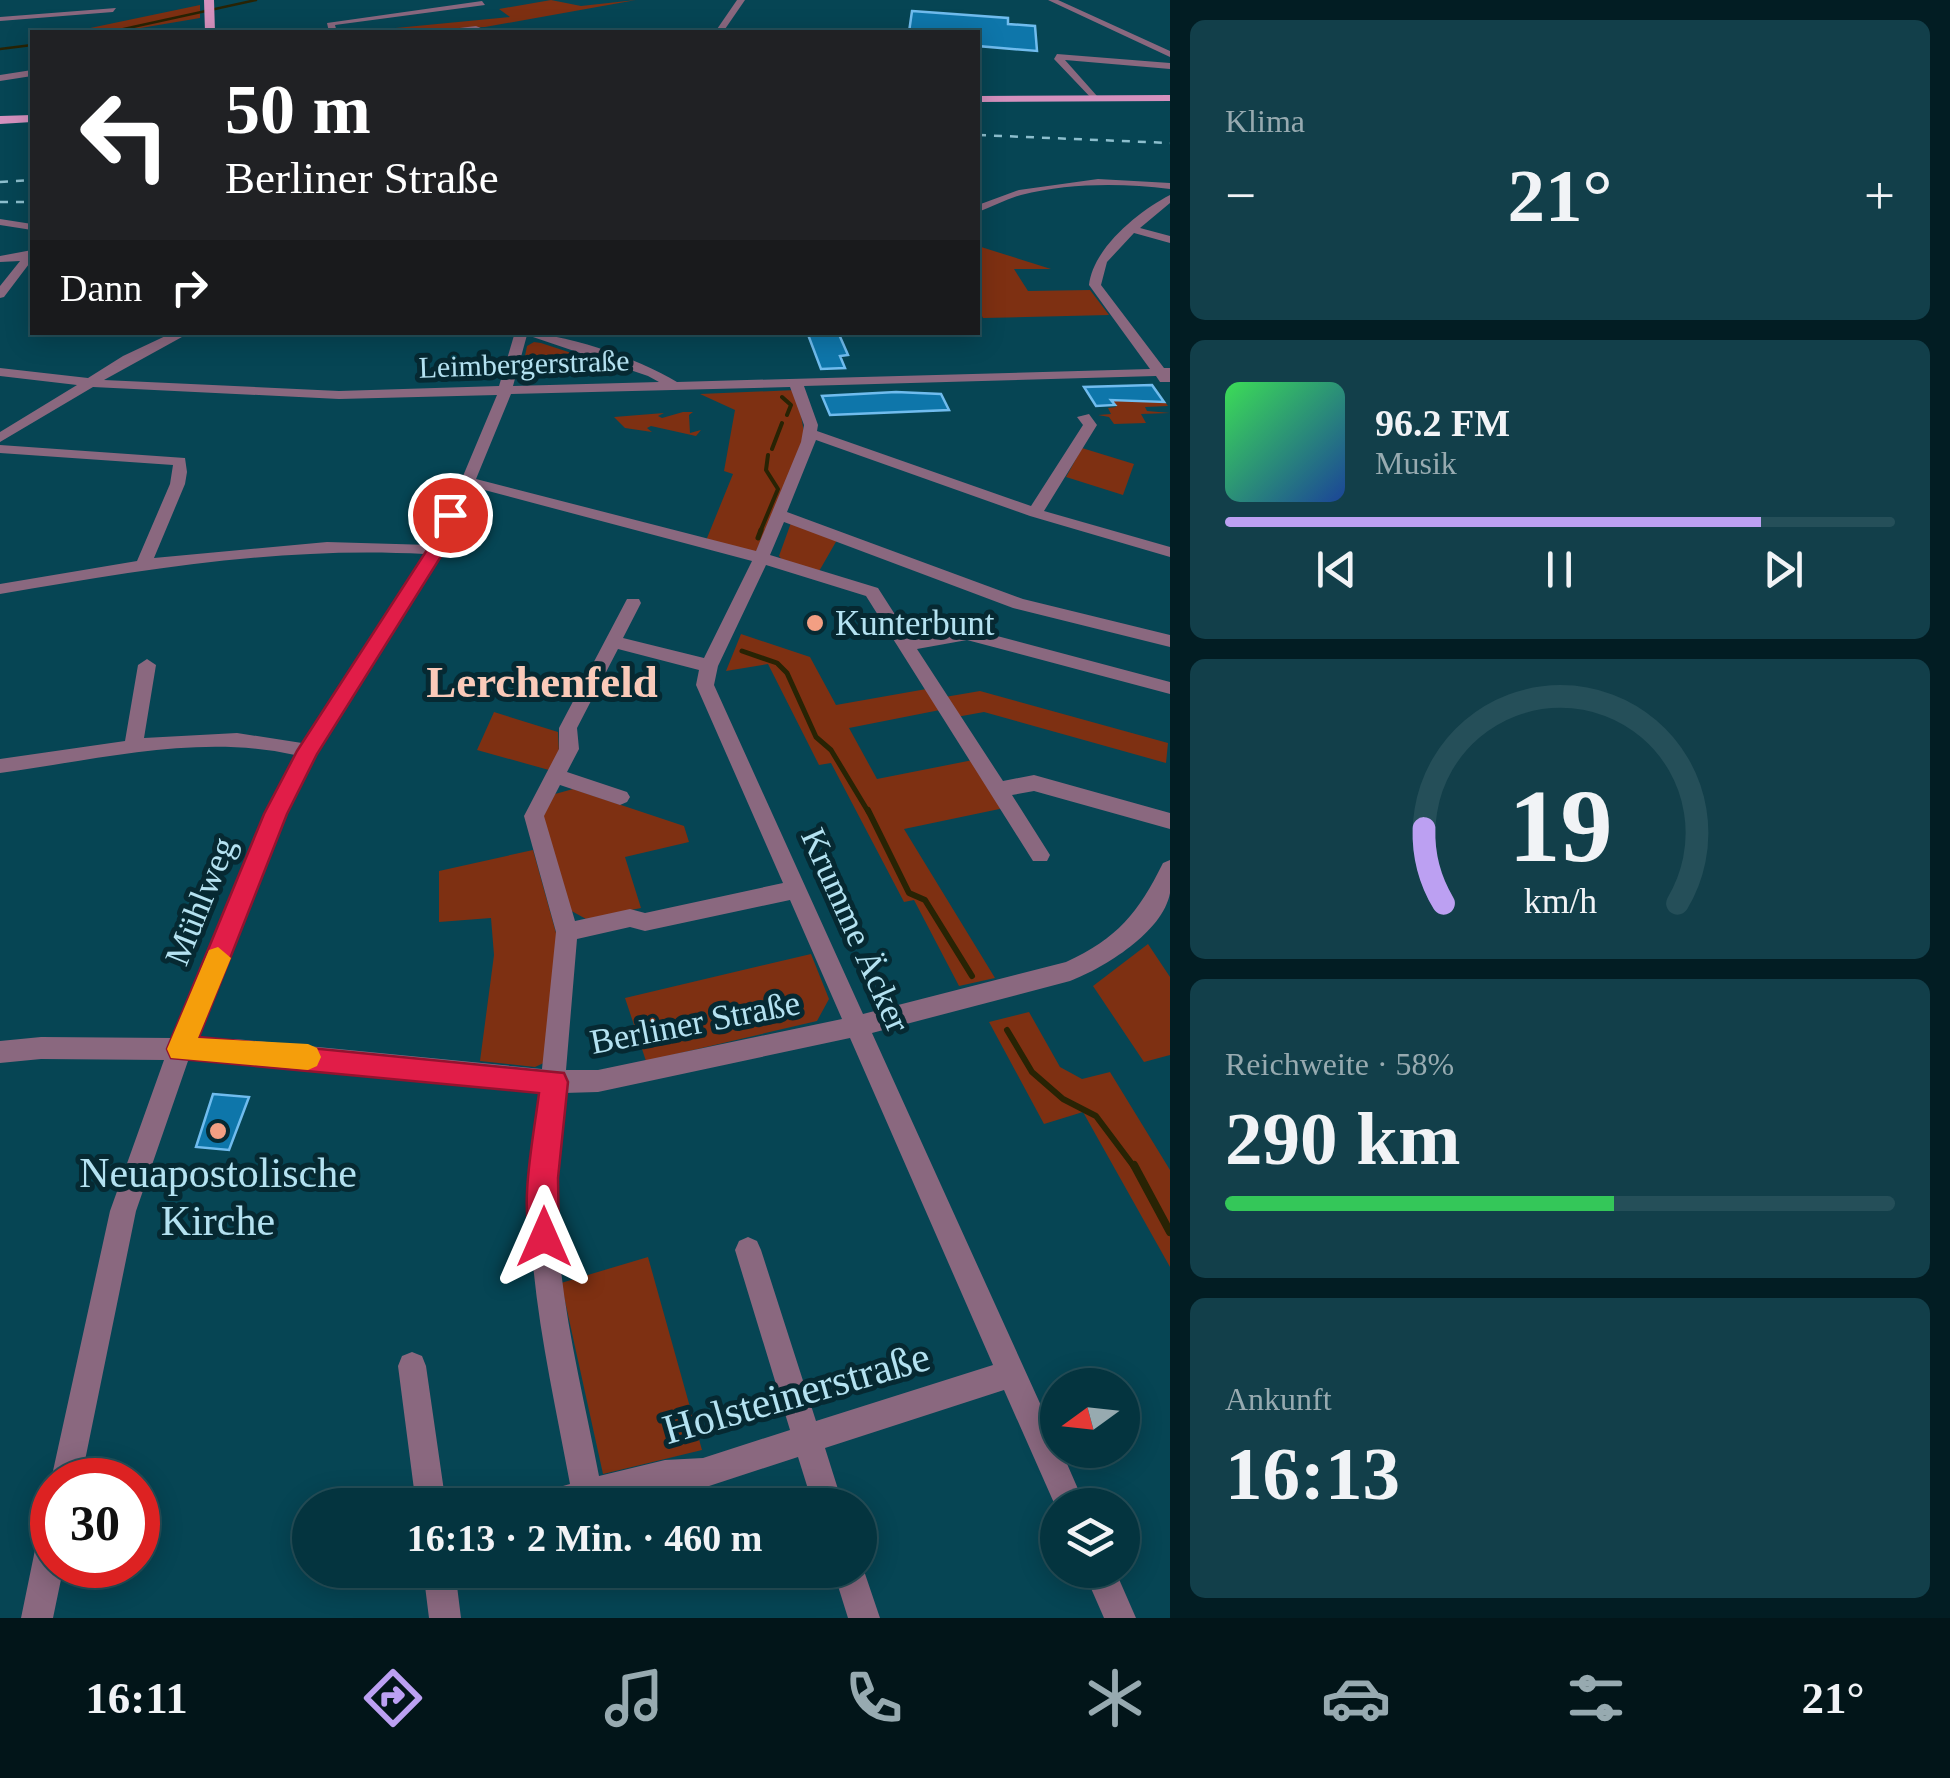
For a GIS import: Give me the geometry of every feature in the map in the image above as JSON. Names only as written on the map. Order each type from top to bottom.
[{"type":"main road","points":[[980,98],[1170,98]]},
{"type":"main road","points":[[0,120],[30,119]]},
{"type":"street","points":[[720,30],[741,0]]},
{"type":"street","points":[[1052,0],[1170,54]]},
{"type":"street","points":[[333,30],[331,23],[482,2]]},
{"type":"street","points":[[0,19],[90,13]]},
{"type":"street","points":[[1094,98],[1057,57],[1170,66]]},
{"type":"street","points":[[0,78],[30,73]]},
{"type":"street","points":[[980,208],[996,197],[1016,192],[1138,182],[1170,186]]},
{"type":"street","points":[[1167,377],[1095,285],[1096,265],[1103,256],[1170,198]]},
{"type":"street","points":[[0,222],[30,228]]},
{"type":"street","points":[[1135,230],[1170,240]]},
{"type":"street","points":[[0,259],[30,255]]},
{"type":"street","points":[[0,294],[30,257]]},
{"type":"street","points":[[0,438],[87,383],[179,335]]},
{"type":"street","name":"Mühlweg","points":[[71,1458],[124,1211],[180,1049],[276,814],[308,751],[436,550],[464,480],[498,415],[521,335]]},
{"type":"street","points":[[539,335],[653,374],[675,386]]},
{"type":"street","name":"Leimbergerstraße","points":[[0,372],[111,386],[339,395],[1010,376],[1167,377]]},
{"type":"street","points":[[615,642],[708,666],[761,558],[810,433],[796,383]]},
{"type":"street","points":[[1034,513],[1090,426],[1084,417]]},
{"type":"street","points":[[810,433],[1034,513],[1170,552]]},
{"type":"street","points":[[0,449],[180,461],[182,467],[146,548],[145,564]]},
{"type":"street","points":[[464,480],[761,558],[872,592],[1040,855]]},
{"type":"street","points":[[778,514],[1019,604],[1170,640]]},
{"type":"street","points":[[0,589],[145,564],[303,550],[436,550]]},
{"type":"street","points":[[586,1488],[550,1302],[544,1237],[544,1178],[567,932],[534,816],[568,749],[568,728],[632,603]]},
{"type":"street","points":[[905,645],[967,634],[1170,688]]},
{"type":"street","points":[[133,748],[147,666]]},
{"type":"street","name":"Krumme Äcker","points":[[708,666],[706,684],[710,700],[1062,1488]]},
{"type":"street","points":[[0,766],[212,742],[287,744],[308,751]]},
{"type":"street","points":[[557,776],[620,796]]},
{"type":"street","points":[[999,790],[1034,784],[1170,821]]},
{"type":"street","name":"Berliner Straße","points":[[0,1052],[235,1050],[554,1082],[635,1076],[1030,984],[1082,966],[1126,938],[1146,918],[1170,869]]},
{"type":"street","points":[[567,932],[630,918],[645,922],[798,890]]},
{"type":"street","points":[[748,1250],[823,1488]]},
{"type":"street","points":[[412,1366],[429,1488]]},
{"type":"street","name":"Holsteinerstraße","points":[[606,1488],[665,1476],[703,1474],[1011,1373]]},
{"type":"street","points":[[37,1618],[43,1588]]},
{"type":"street","points":[[442,1588],[446,1618]]},
{"type":"street","points":[[855,1588],[864,1618]]},
{"type":"street","points":[[1107,1588],[1120,1618]]},
{"type":"shaded area","points":[[551,0],[581,6],[636,0],[485,27],[375,30],[510,17],[499,9]]},
{"type":"shaded area","points":[[200,5],[200,18],[129,30],[81,30]]},
{"type":"shaded area","points":[[980,247],[1051,269],[1014,269],[1028,291],[1090,290],[1109,315],[983,318]]},
{"type":"shaded area","points":[[534,342],[605,364],[523,366],[527,346]]},
{"type":"shaded area","points":[[796,390],[806,442],[755,554],[705,543],[733,474],[724,471],[735,410],[700,394]]},
{"type":"shaded area","points":[[1140,394],[1146,402],[1165,402],[1168,406],[1145,407],[1147,411],[1170,413],[1141,414],[1146,423],[1114,424],[1109,417],[1098,415],[1111,414],[1108,408],[1116,407],[1108,395]]},
{"type":"shaded area","points":[[693,412],[689,415],[690,433],[701,430],[696,436],[651,426],[647,428],[652,432],[625,428],[614,417],[664,413],[658,416],[662,418]]},
{"type":"shaded area","points":[[1082,448],[1134,464],[1123,495],[1066,477]]},
{"type":"shaded area","points":[[792,520],[837,540],[818,573],[784,562],[779,556]]},
{"type":"shaded area","points":[[741,634],[810,657],[836,705],[932,688],[939,698],[980,691],[1168,743],[1166,763],[984,712],[951,718],[945,709],[849,728],[877,779],[978,759],[1009,807],[904,829],[995,978],[959,986],[914,900],[904,902],[831,763],[819,765],[768,664],[726,671]]},
{"type":"shaded area","points":[[494,712],[558,732],[559,753],[549,770],[477,750]]},
{"type":"shaded area","points":[[573,789],[684,826],[689,842],[625,857],[641,908],[586,919],[568,909],[542,818],[555,794]]},
{"type":"shaded area","points":[[533,850],[561,951],[548,1061],[535,1067],[480,1061],[494,955],[491,918],[439,922],[439,871]]},
{"type":"shaded area","points":[[1148,944],[1170,977],[1170,1055],[1144,1062],[1093,986]]},
{"type":"shaded area","points":[[811,954],[829,999],[817,1021],[646,1061],[625,998]]},
{"type":"shaded area","points":[[1029,1012],[1060,1067],[1082,1079],[1110,1072],[1170,1170],[1170,1267],[1083,1112],[1044,1124],[989,1022]]},
{"type":"shaded area","points":[[648,1257],[702,1450],[603,1474],[561,1283]]},
{"type":"building","points":[[912,11],[1008,18],[1008,24],[1035,26],[1037,51],[980,46],[980,30],[909,30]]},
{"type":"building","points":[[808,335],[839,335],[848,355],[840,356],[845,368],[821,369]]},
{"type":"building","points":[[1152,385],[1164,402],[1111,400],[1115,405],[1096,406],[1084,387]]},
{"type":"building","points":[[941,394],[949,410],[830,415],[822,396]]},
{"type":"building","name":"Neuapostolische Kirche","points":[[213,1094],[249,1097],[229,1150],[196,1147]]},
{"type":"waterway","points":[[119,30],[256,0]]},
{"type":"waterway","points":[[0,49],[30,45]]},
{"type":"waterway","points":[[782,397],[791,405],[787,415]]},
{"type":"waterway","points":[[772,449],[782,423]]},
{"type":"waterway","points":[[760,532],[778,489],[766,470],[768,455]]},
{"type":"waterway","points":[[758,538],[761,530]]},
{"type":"waterway","points":[[742,651],[777,663],[787,673],[816,737],[831,750],[869,813]]},
{"type":"waterway","points":[[868,810],[909,893],[925,900],[972,976]]},
{"type":"waterway","points":[[1007,1030],[1032,1072],[1063,1099],[1096,1116],[1135,1168]]},
{"type":"waterway","points":[[1134,1165],[1170,1232]]},
{"type":"railway","points":[[980,135],[1170,143]]},
{"type":"railway","points":[[0,182],[30,180]]},
{"type":"railway","points":[[0,202],[30,202]]},
{"type":"slow traffic","points":[[218,958],[180,1049],[308,1057]]},
{"type":"place","name":"Kunterbunt","points":[[815,623]]},
{"type":"place","name":"Neuapostolische Kirche","points":[[218,1131]]},
{"type":"district","name":"Lerchenfeld","points":[[542,681]]},
{"type":"route","points":[[450,515],[436,550],[308,751],[276,814],[180,1049],[235,1050],[554,1082],[544,1178],[544,1237]]}]
